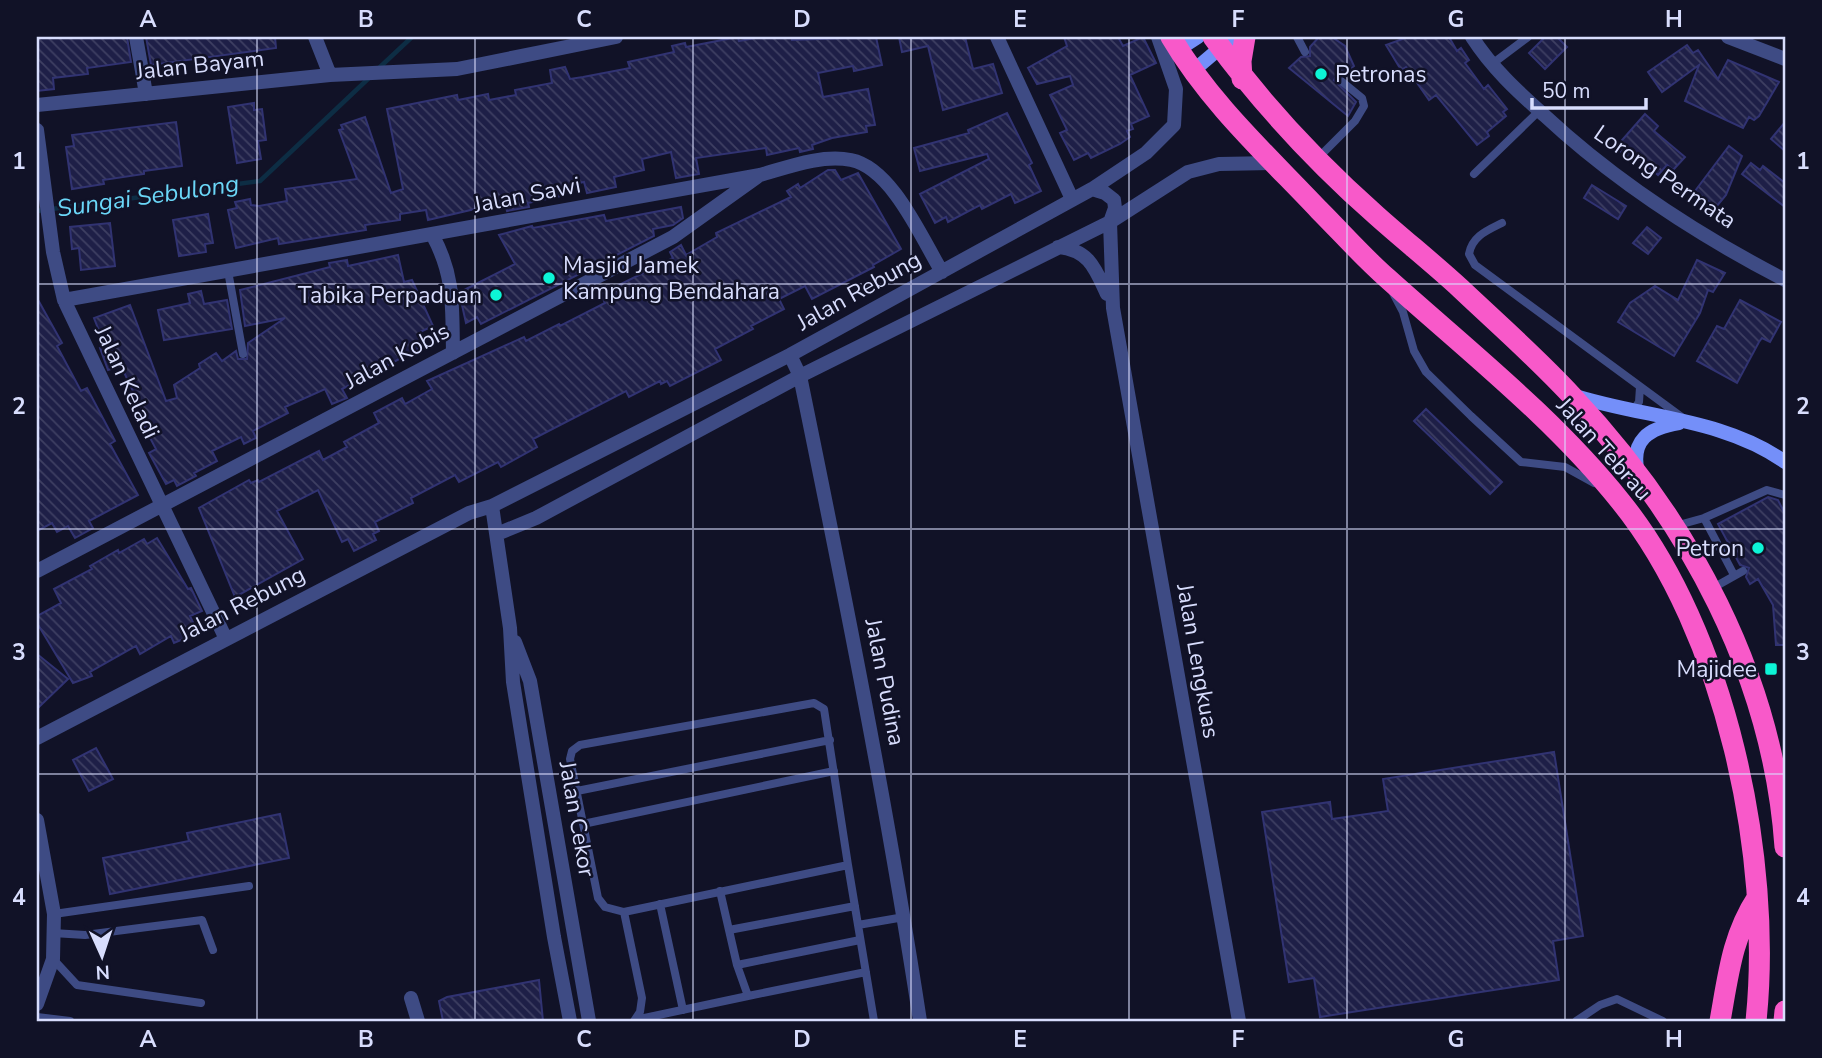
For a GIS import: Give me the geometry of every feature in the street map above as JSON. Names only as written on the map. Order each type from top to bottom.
[{"type":"highway","points":[[1242,79],[1241,61],[1245,37]]},
{"type":"highway","name":"Jalan Tebrau","points":[[1222,40],[1242,79],[1317,159],[1376,215],[1460,287],[1571,394],[1639,475],[1675,526],[1711,589],[1746,665],[1769,746],[1785,847]]},
{"type":"highway","name":"Jalan Tebrau","points":[[1174,43],[1218,103],[1384,276],[1478,358],[1574,449],[1622,503],[1653,549],[1682,603],[1715,683],[1739,766],[1757,898],[1760,983],[1756,1021]]},
{"type":"highway","points":[[1349,240],[1346,225],[1352,214],[1367,212],[1376,215]]},
{"type":"highway","points":[[1769,746],[1785,793]]},
{"type":"highway","points":[[1720,1021],[1733,944],[1741,922],[1757,898]]},
{"type":"highway","points":[[1784,1021],[1785,1011]]},
{"type":"main road","points":[[1174,43],[1198,37]]},
{"type":"main road","points":[[1193,71],[1222,40]]},
{"type":"main road","points":[[1571,394],[1632,412],[1687,421],[1760,444],[1785,462]]},
{"type":"main road","points":[[1639,475],[1635,454],[1636,445],[1642,437],[1665,425],[1687,421]]},
{"type":"street","points":[[136,37],[146,93]]},
{"type":"street","points":[[316,37],[335,74]]},
{"type":"street","name":"Jalan Bayam","points":[[37,105],[335,74],[457,69],[616,37]]},
{"type":"street","points":[[997,37],[1072,199]]},
{"type":"street","name":"Jalan Rebung","points":[[37,738],[225,637],[790,355],[1092,189],[1146,153],[1174,125],[1176,89],[1158,37]]},
{"type":"street","name":"Lorong Permata","points":[[1472,37],[1492,64],[1539,111],[1617,178],[1692,227],[1785,280]]},
{"type":"street","points":[[1728,37],[1785,59]]},
{"type":"street","name":"Jalan Keladi","points":[[37,130],[53,252],[64,300],[225,637]]},
{"type":"street","name":"Jalan Sawi","points":[[64,300],[433,236],[760,175],[808,162],[850,159],[861,163],[892,189],[942,272]]},
{"type":"street","name":"Jalan Rebung","points":[[497,534],[572,499],[800,376],[1110,222],[1164,185],[1202,166],[1274,163]]},
{"type":"street","name":"Jalan Kobis","points":[[38,567],[161,507],[673,237],[760,175]]},
{"type":"street","name":"Jalan Lengkuas","points":[[1092,189],[1114,200],[1115,208],[1110,222],[1113,308],[1239,1021]]},
{"type":"street","points":[[433,236],[446,260],[453,286],[453,353]]},
{"type":"street","name":"Jalan Lengkuas","points":[[1057,247],[1083,253],[1095,267],[1113,308]]},
{"type":"street","name":"Jalan Pudina","points":[[790,355],[800,376],[848,612],[904,917],[920,1021]]},
{"type":"street","name":"Jalan Cekor","points":[[492,506],[510,628],[513,682],[570,1021]]},
{"type":"street","points":[[470,513],[497,534]]},
{"type":"street","name":"Jalan Cekor","points":[[510,628],[530,681],[589,1021]]},
{"type":"street","points":[[37,820],[42,868],[54,914],[52,959],[37,1004]]},
{"type":"street","points":[[411,998],[418,1021]]},
{"type":"lane","points":[[1297,37],[1305,52]]},
{"type":"lane","points":[[1492,64],[1528,37]]},
{"type":"lane","points":[[1317,159],[1355,121],[1364,106],[1362,98],[1340,80]]},
{"type":"lane","points":[[1474,174],[1539,111]]},
{"type":"lane","points":[[1503,223],[1480,234],[1470,246],[1469,254],[1475,265],[1687,421]]},
{"type":"lane","points":[[228,271],[243,354]]},
{"type":"lane","points":[[1384,276],[1403,312],[1414,351],[1426,372],[1471,416],[1521,462],[1565,467],[1622,503]]},
{"type":"lane","points":[[1632,412],[1639,402],[1640,387]]},
{"type":"lane","points":[[1675,526],[1704,518],[1767,490],[1785,495]]},
{"type":"lane","points":[[1704,518],[1734,575]]},
{"type":"lane","points":[[1711,589],[1743,571]]},
{"type":"lane","points":[[848,865],[624,912],[605,907],[598,898],[570,759],[572,751],[580,745],[814,703],[824,709],[874,1021]]},
{"type":"lane","points":[[577,792],[830,740]]},
{"type":"lane","points":[[583,824],[834,771]]},
{"type":"lane","points":[[54,914],[249,886]]},
{"type":"lane","points":[[720,891],[737,965],[748,996]]},
{"type":"lane","points":[[660,904],[683,1010]]},
{"type":"lane","points":[[729,930],[855,906]]},
{"type":"lane","points":[[624,912],[642,999],[640,1012],[634,1021]]},
{"type":"lane","points":[[858,925],[904,917]]},
{"type":"lane","points":[[53,933],[85,935],[202,920],[213,950]]},
{"type":"lane","points":[[737,965],[860,940]]},
{"type":"lane","points":[[52,959],[77,985],[201,1003]]},
{"type":"lane","points":[[634,1021],[866,972]]},
{"type":"lane","points":[[1576,1021],[1589,1011],[1617,999],[1663,1021]]},
{"type":"lane","points":[[37,1017],[70,1021]]},
{"type":"building","points":[[37,37],[127,37],[131,62],[87,68],[88,74],[53,78],[54,89],[37,91]]},
{"type":"building","points":[[146,37],[275,37],[276,48],[151,65]]},
{"type":"building","points":[[738,37],[739,41],[760,37],[792,37],[792,40],[876,37],[882,65],[854,71],[853,66],[818,73],[823,97],[868,89],[875,125],[866,126],[867,132],[832,138],[812,145],[813,149],[800,152],[799,148],[767,155],[766,148],[696,158],[699,174],[676,178],[671,152],[642,159],[644,170],[614,177],[616,187],[587,193],[584,182],[559,187],[561,196],[528,203],[529,207],[507,211],[505,202],[428,220],[426,210],[400,214],[400,220],[365,225],[366,230],[279,244],[278,238],[236,248],[228,210],[237,208],[235,202],[250,199],[251,205],[259,206],[287,201],[285,189],[357,179],[339,130],[343,129],[341,125],[365,117],[391,193],[403,189],[387,109],[457,95],[458,100],[488,94],[489,100],[516,95],[515,90],[552,83],[550,70],[565,67],[570,79],[583,77],[630,68],[628,62],[674,52],[672,46],[685,43],[686,47]]},
{"type":"building","points":[[899,37],[965,37],[973,69],[993,64],[1002,93],[943,110],[928,46],[902,52]]},
{"type":"building","points":[[1064,37],[1118,37],[1123,46],[1143,37],[1156,63],[1130,75],[1149,116],[1131,124],[1133,129],[1127,131],[1130,137],[1091,158],[1088,153],[1074,160],[1060,133],[1067,130],[1050,95],[1073,85],[1070,76],[1037,84],[1028,68],[1067,46]]},
{"type":"building","name":"Petronas","points":[[1319,37],[1332,37],[1345,46],[1354,66],[1345,75],[1337,74],[1334,80],[1356,102],[1348,116],[1289,68],[1301,57],[1310,56],[1310,47]]},
{"type":"building","points":[[1408,37],[1449,37],[1457,51],[1461,48],[1469,60],[1465,63],[1484,89],[1488,85],[1507,109],[1503,112],[1506,116],[1487,132],[1489,136],[1477,145],[1436,95],[1429,100],[1406,67],[1401,70],[1386,45]]},
{"type":"building","points":[[1545,37],[1557,37],[1567,47],[1545,69],[1529,53]]},
{"type":"building","points":[[1687,45],[1693,53],[1698,50],[1718,79],[1728,60],[1779,82],[1759,116],[1754,120],[1749,117],[1743,128],[1685,101],[1699,65],[1662,92],[1648,72]]},
{"type":"building","points":[[254,103],[254,110],[262,109],[266,140],[258,141],[261,159],[237,163],[228,107]]},
{"type":"building","points":[[1007,113],[1032,163],[1029,165],[1041,191],[1015,203],[1011,194],[982,209],[980,205],[948,222],[946,217],[935,223],[920,194],[989,159],[987,154],[920,171],[914,148],[969,133],[968,130]]},
{"type":"building","points":[[1645,114],[1658,126],[1654,131],[1685,157],[1673,170],[1667,165],[1658,175],[1634,154],[1629,159],[1616,147]]},
{"type":"building","points":[[176,122],[182,166],[144,171],[144,174],[103,180],[104,184],[72,189],[66,147],[74,146],[72,135]]},
{"type":"building","points":[[1785,122],[1785,151],[1771,139]]},
{"type":"building","points":[[1729,146],[1742,156],[1726,195],[1716,207],[1695,191]]},
{"type":"building","points":[[1751,163],[1760,170],[1763,166],[1785,183],[1785,207],[1742,174]]},
{"type":"building","points":[[828,170],[835,170],[841,180],[858,173],[901,249],[873,265],[874,267],[812,299],[805,286],[779,299],[784,309],[715,349],[721,360],[670,386],[667,381],[661,384],[660,381],[629,397],[626,391],[533,439],[537,447],[501,467],[498,462],[459,482],[455,475],[411,498],[413,503],[375,522],[379,531],[373,534],[376,540],[354,551],[348,539],[342,542],[318,490],[277,511],[303,559],[235,597],[199,508],[249,480],[251,483],[258,480],[259,482],[319,451],[323,460],[347,447],[344,442],[379,423],[374,413],[402,398],[405,404],[432,389],[427,381],[524,337],[526,341],[605,303],[601,294],[673,258],[670,252],[681,245],[686,255],[717,237],[716,233],[791,197],[787,191],[798,184],[800,188]]},
{"type":"building","points":[[1592,185],[1626,206],[1618,219],[1584,198]]},
{"type":"building","points":[[681,207],[683,218],[673,225],[653,229],[654,236],[481,324],[477,317],[466,323],[462,305],[470,301],[464,290],[515,264],[499,235],[532,226],[533,228],[604,215],[606,221]]},
{"type":"building","points":[[208,214],[213,243],[205,244],[206,252],[179,256],[173,220]]},
{"type":"building","points":[[110,223],[115,266],[81,270],[79,248],[72,249],[70,227]]},
{"type":"building","points":[[1647,227],[1661,238],[1648,254],[1633,243]]},
{"type":"building","points":[[398,255],[404,282],[412,280],[433,326],[420,332],[426,345],[342,389],[347,398],[332,404],[325,389],[285,407],[288,413],[253,431],[256,438],[244,444],[241,437],[212,451],[217,461],[177,486],[174,480],[166,484],[149,453],[156,449],[139,417],[144,414],[121,366],[108,370],[100,348],[105,346],[94,318],[130,305],[166,401],[177,398],[174,385],[200,368],[199,364],[216,353],[222,361],[236,351],[238,359],[247,359],[248,343],[285,318],[245,326],[240,290],[330,267],[329,263],[347,260],[348,266]]},
{"type":"building","points":[[1697,260],[1725,273],[1713,292],[1708,290],[1700,313],[1674,356],[1618,322],[1630,303],[1655,286],[1678,300]]},
{"type":"building","points":[[201,291],[204,304],[227,300],[232,329],[164,340],[158,310],[190,303],[188,294]]},
{"type":"building","points":[[37,298],[62,343],[57,346],[81,391],[87,388],[115,441],[110,444],[138,495],[89,521],[93,528],[75,538],[68,526],[57,532],[52,523],[37,531]]},
{"type":"building","points":[[1740,300],[1781,322],[1770,342],[1762,338],[1759,342],[1737,383],[1697,361],[1717,326],[1724,329]]},
{"type":"building","points":[[1426,409],[1502,482],[1490,494],[1414,421]]},
{"type":"building","name":"Petron","points":[[1768,497],[1778,500],[1785,514],[1785,645],[1776,645],[1773,605],[1758,579],[1750,584],[1746,577],[1749,568],[1740,565],[1718,524]]},
{"type":"building","points":[[157,538],[188,589],[191,588],[202,611],[190,616],[198,633],[174,643],[171,636],[140,654],[136,646],[90,672],[92,676],[73,683],[37,623],[37,616],[61,603],[54,589],[92,569],[90,566],[118,550],[119,553],[144,539],[147,544]]},
{"type":"building","points":[[37,654],[68,679],[37,709]]},
{"type":"building","points":[[96,748],[113,779],[89,791],[73,760]]},
{"type":"building","points":[[1554,752],[1583,936],[1553,941],[1559,980],[1320,1017],[1314,978],[1289,982],[1262,812],[1330,802],[1332,819],[1388,811],[1383,779]]},
{"type":"building","points":[[280,814],[289,858],[110,894],[103,858],[189,841],[187,833]]},
{"type":"building","points":[[539,980],[543,1021],[443,1021],[439,1001],[447,997]]},
{"type":"waterway","name":"Sungai Sebulong","points":[[380,67],[412,37]]},
{"type":"waterway","name":"Sungai Sebulong","points":[[37,211],[260,181],[369,78]]},
{"type":"place","name":"Petronas","points":[[1321,74]]},
{"type":"place","name":"Masjid Jamek Kampung Bendahara","points":[[549,278]]},
{"type":"place","name":"Tabika Perpaduan","points":[[496,295]]},
{"type":"place","name":"Petron","points":[[1758,548]]},
{"type":"place","name":"Majidee","points":[[1771,669]]}]
